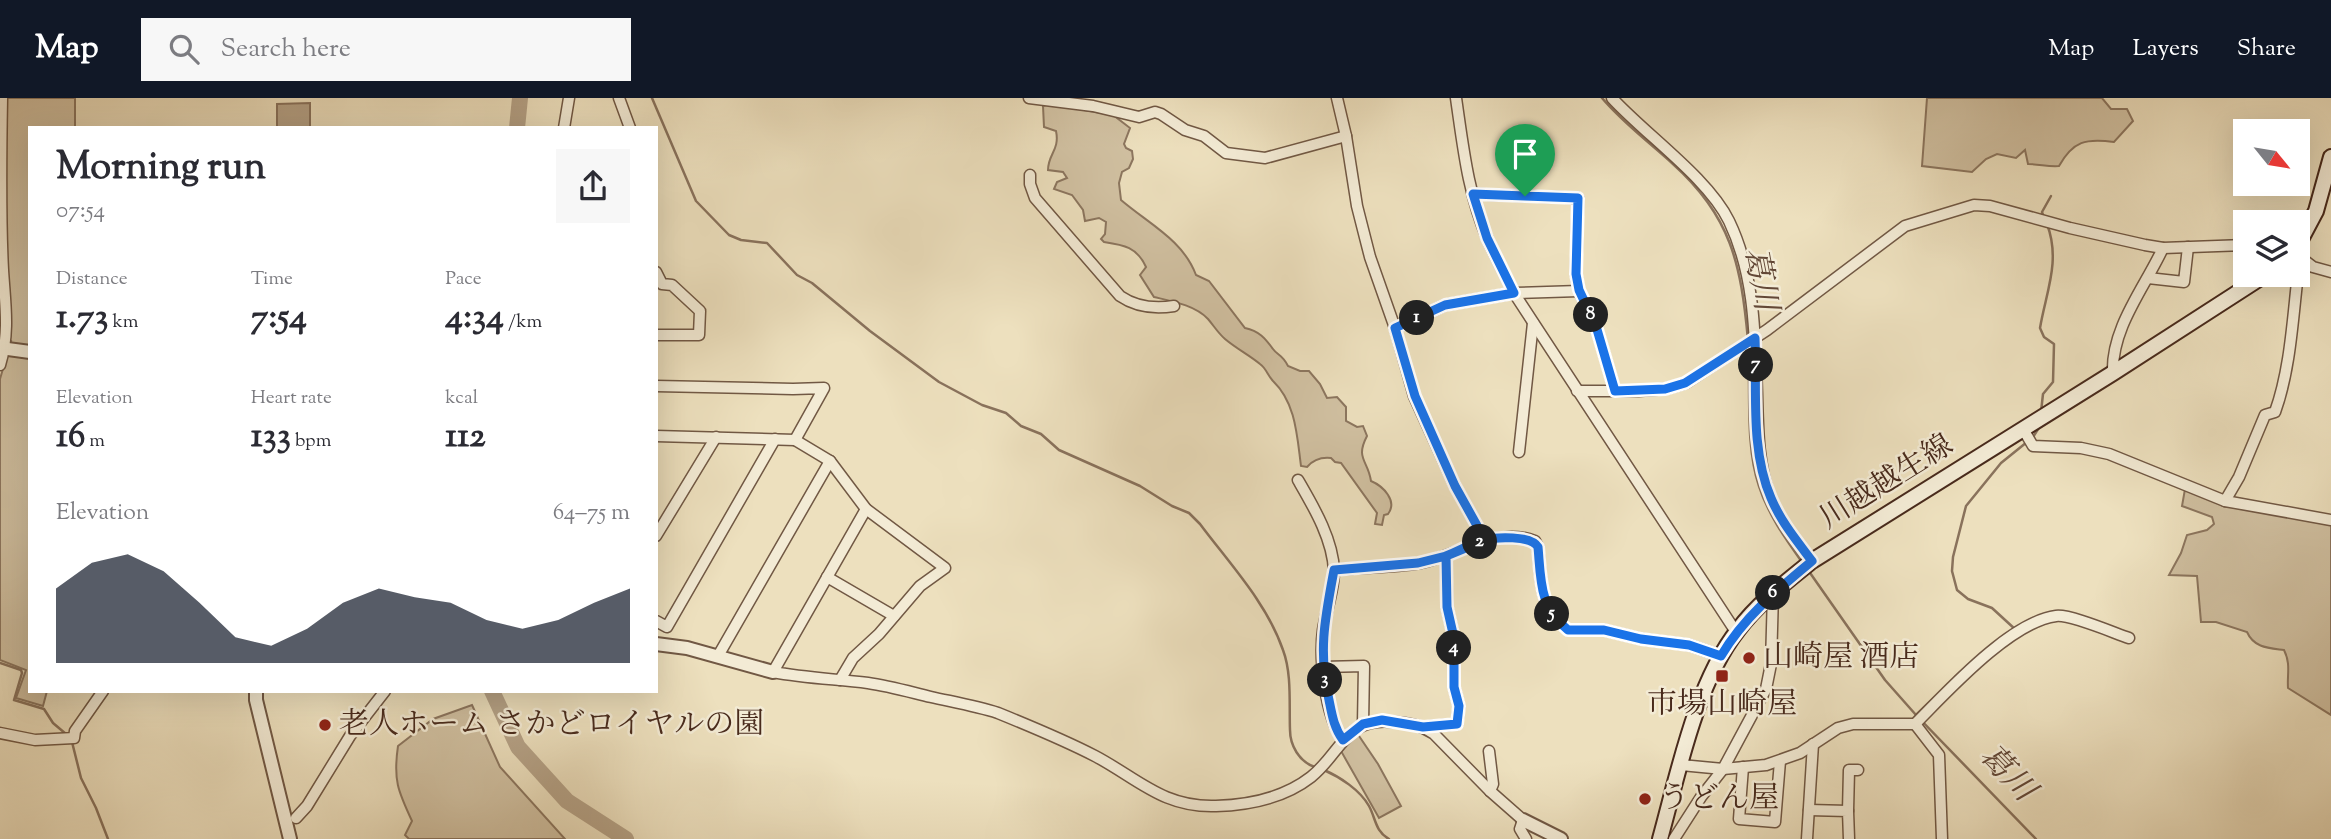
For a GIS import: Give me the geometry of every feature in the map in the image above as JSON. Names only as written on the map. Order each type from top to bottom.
[{"type":"main road","points":[[2310,224],[2331,157]]},
{"type":"main road","name":"川越越生線","points":[[1660,839],[1703,695],[1721,656],[1736,632],[1773,593],[1808,564],[2246,287]]},
{"type":"street","points":[[0,365],[8,322],[3,270],[2,98]]},
{"type":"street","points":[[564,126],[569,98]]},
{"type":"street","points":[[619,98],[629,126]]},
{"type":"street","points":[[1029,98],[1093,106],[1139,117],[1155,112],[1185,130],[1204,136],[1226,153],[1265,158],[1346,136]]},
{"type":"street","points":[[1336,98],[1367,244],[1415,396],[1455,486],[1485,540]]},
{"type":"street","points":[[1456,98],[1473,194],[1487,238],[1514,293],[1736,632]]},
{"type":"street","points":[[1612,98],[1701,184],[1728,218],[1742,252],[1753,309],[1762,468],[1770,496],[1808,564]]},
{"type":"street","points":[[1030,175],[1035,198],[1120,296],[1130,303],[1159,308],[1174,306]]},
{"type":"street","points":[[1473,194],[1578,198],[1576,274],[1579,290],[1596,326],[1615,391]]},
{"type":"street","points":[[1577,391],[1665,389],[1685,383],[1755,338],[1905,226],[1974,205],[1990,206],[2070,228],[2163,248],[2233,245]]},
{"type":"street","points":[[2148,278],[2184,282],[2188,247]]},
{"type":"street","points":[[2113,373],[2112,356],[2117,339],[2163,248]]},
{"type":"street","points":[[2310,263],[2313,267],[2331,272]]},
{"type":"street","points":[[658,335],[699,335],[700,311],[672,285],[659,284]]},
{"type":"street","points":[[2225,501],[2239,477],[2265,415],[2275,412],[2281,396],[2287,371],[2295,287]]},
{"type":"street","points":[[1395,328],[1445,305],[1514,293],[1579,290]]},
{"type":"street","points":[[1519,452],[1533,323]]},
{"type":"street","points":[[3,348],[28,352]]},
{"type":"street","points":[[658,386],[824,388],[795,440]]},
{"type":"street","points":[[2022,429],[2033,446],[2081,448],[2109,454],[2225,501],[2331,520]]},
{"type":"street","points":[[658,436],[795,440],[830,461],[866,509],[945,568],[920,586],[879,634],[853,658],[840,681]]},
{"type":"street","points":[[658,533],[716,437]]},
{"type":"street","points":[[658,622],[667,627],[775,439]]},
{"type":"street","points":[[718,656],[830,461]]},
{"type":"street","points":[[1298,480],[1320,519],[1334,570],[1323,634],[1322,667],[1334,725],[1343,740]]},
{"type":"street","points":[[773,672],[866,509]]},
{"type":"street","points":[[1334,570],[1418,563],[1446,556],[1485,540],[1526,538],[1535,541],[1538,547],[1542,593],[1555,618],[1568,630],[1604,630],[1641,639],[1689,645],[1721,656]]},
{"type":"street","points":[[658,644],[687,648],[773,672],[806,678],[870,683],[996,713],[1085,751],[1154,792],[1185,803],[1214,807],[1274,797],[1310,777],[1343,740],[1363,724],[1382,720],[1423,727],[1457,724],[1459,706],[1454,687],[1454,638],[1447,607],[1446,556]]},
{"type":"street","points":[[827,577],[894,616]]},
{"type":"street","points":[[1674,839],[1723,769],[1769,677],[1773,593]]},
{"type":"street","points":[[1681,765],[1723,769],[1780,761],[1853,724],[1915,724],[1978,662],[2031,625],[2058,616],[2129,638]]},
{"type":"street","points":[[1322,667],[1364,666],[1363,724]]},
{"type":"street","points":[[0,733],[35,740],[74,738],[75,731],[102,693]]},
{"type":"street","points":[[256,693],[290,839]]},
{"type":"street","points":[[296,818],[307,806],[350,736],[383,693]]},
{"type":"street","points":[[1915,724],[1940,755],[1942,839]]},
{"type":"street","points":[[1423,727],[1523,820],[1561,839]]},
{"type":"street","points":[[1807,839],[1813,744]]},
{"type":"street","points":[[1489,751],[1493,784],[1490,791]]},
{"type":"street","points":[[1743,767],[1739,819],[1775,822],[1780,761]]},
{"type":"street","points":[[1849,839],[1849,770],[1858,770]]},
{"type":"street","points":[[1808,810],[1849,811]]},
{"type":"street","points":[[1523,820],[1520,829],[1526,839]]},
{"type":"shaded area","points":[[0,98],[75,98],[75,126],[28,126],[28,693],[46,693],[43,706],[16,698],[26,670],[0,660],[0,379],[11,341],[0,339]]},
{"type":"shaded area","points":[[1927,98],[2102,98],[2111,109],[2127,109],[2133,121],[2114,142],[2088,141],[2075,146],[2059,166],[2028,164],[2025,150],[2016,158],[1997,154],[1986,159],[1972,172],[1922,166]]},
{"type":"shaded area","points":[[310,103],[310,126],[277,126],[277,104]]},
{"type":"shaded area","points":[[1049,104],[1113,115],[1130,128],[1124,144],[1132,151],[1133,159],[1129,168],[1122,172],[1119,183],[1121,200],[1174,242],[1196,275],[1209,281],[1245,328],[1261,336],[1288,366],[1309,371],[1327,398],[1337,397],[1346,407],[1346,421],[1357,427],[1363,426],[1367,436],[1362,455],[1371,481],[1388,494],[1391,504],[1388,514],[1384,515],[1382,525],[1375,524],[1377,513],[1341,463],[1324,458],[1307,467],[1301,466],[1287,399],[1262,366],[1225,339],[1203,314],[1182,304],[1154,297],[1140,275],[1146,267],[1138,255],[1124,246],[1104,242],[1101,239],[1105,234],[1106,222],[1099,218],[1085,221],[1083,210],[1072,195],[1054,189],[1057,182],[1067,178],[1063,172],[1048,170],[1057,137],[1056,131],[1044,127],[1043,106]]},
{"type":"shaded area","points":[[2185,489],[2225,504],[2331,525],[2331,715],[2288,688],[2288,664],[2284,650],[2258,644],[2247,632],[2216,622],[2201,622],[2197,576],[2169,575],[2187,535],[2207,530],[2214,524],[2212,517],[2182,506]]},
{"type":"shaded area","points":[[472,705],[500,767],[565,839],[409,839],[405,835],[412,821],[398,785],[398,746],[433,719]]},
{"type":"shaded area","points":[[1357,733],[1401,806],[1379,818],[1341,751]]},
{"type":"waterway","points":[[517,126],[520,98]]},
{"type":"waterway","points":[[652,98],[696,201],[729,235],[741,240],[767,243],[797,275],[812,283],[870,331],[939,382],[982,405],[1006,413],[1021,426],[1041,434],[1059,450],[1140,486],[1189,513],[1200,524],[1246,584],[1276,633],[1288,669],[1292,741],[1300,757],[1315,767]]},
{"type":"waterway","name":"葛川","points":[[1602,98],[1693,183],[1720,222],[1736,265],[1748,340]]},
{"type":"waterway","points":[[2044,218],[2042,212],[2051,196]]},
{"type":"waterway","points":[[2041,412],[2043,394],[2053,382],[2054,344],[2044,337],[2040,328],[2053,264],[2047,224]]},
{"type":"waterway","name":"葛川","points":[[1748,346],[1750,435],[1755,470],[1772,516],[1802,562]]},
{"type":"waterway","points":[[2033,437],[2040,426]]},
{"type":"waterway","points":[[2016,630],[1992,608],[1968,599],[1957,590],[1952,571],[1966,506],[2001,463],[2027,442]]},
{"type":"waterway","name":"葛川","points":[[1808,570],[1885,680],[2036,839]]},
{"type":"waterway","points":[[1955,677],[1987,649]]},
{"type":"waterway","points":[[0,663],[21,670],[14,700],[44,709],[53,723],[66,734]]},
{"type":"waterway","points":[[493,693],[518,747],[567,801],[626,839]]},
{"type":"waterway","points":[[1916,715],[1935,697]]},
{"type":"waterway","points":[[72,742],[81,778],[108,839]]},
{"type":"waterway","points":[[1324,770],[1355,789],[1369,806],[1378,828],[1389,839]]},
{"type":"place","name":"山崎屋 酒店","points":[[1749,658]]},
{"type":"place","name":"市場山崎屋","points":[[1722,676]]},
{"type":"place","name":"老人ホーム さかどロイヤルの園","points":[[325,725]]},
{"type":"place","name":"うどん屋","points":[[1645,799]]},
{"type":"route","points":[[1525,196],[1473,194],[1487,238],[1514,293],[1445,305],[1395,328],[1415,396],[1455,486],[1485,540],[1446,556],[1439,559],[1334,570],[1323,634],[1322,667],[1334,725],[1343,740],[1363,724],[1382,720],[1423,727],[1457,724],[1459,706],[1454,687],[1454,638],[1446,598],[1446,556],[1459,551],[1485,540],[1526,538],[1535,541],[1538,547],[1542,593],[1555,618],[1568,630],[1604,630],[1641,639],[1689,645],[1721,656],[1744,622],[1773,593],[1812,561],[1782,521],[1770,496],[1762,468],[1758,434],[1755,338],[1685,383],[1665,389],[1615,391],[1596,326],[1579,290],[1576,274],[1578,198],[1525,196]]}]
